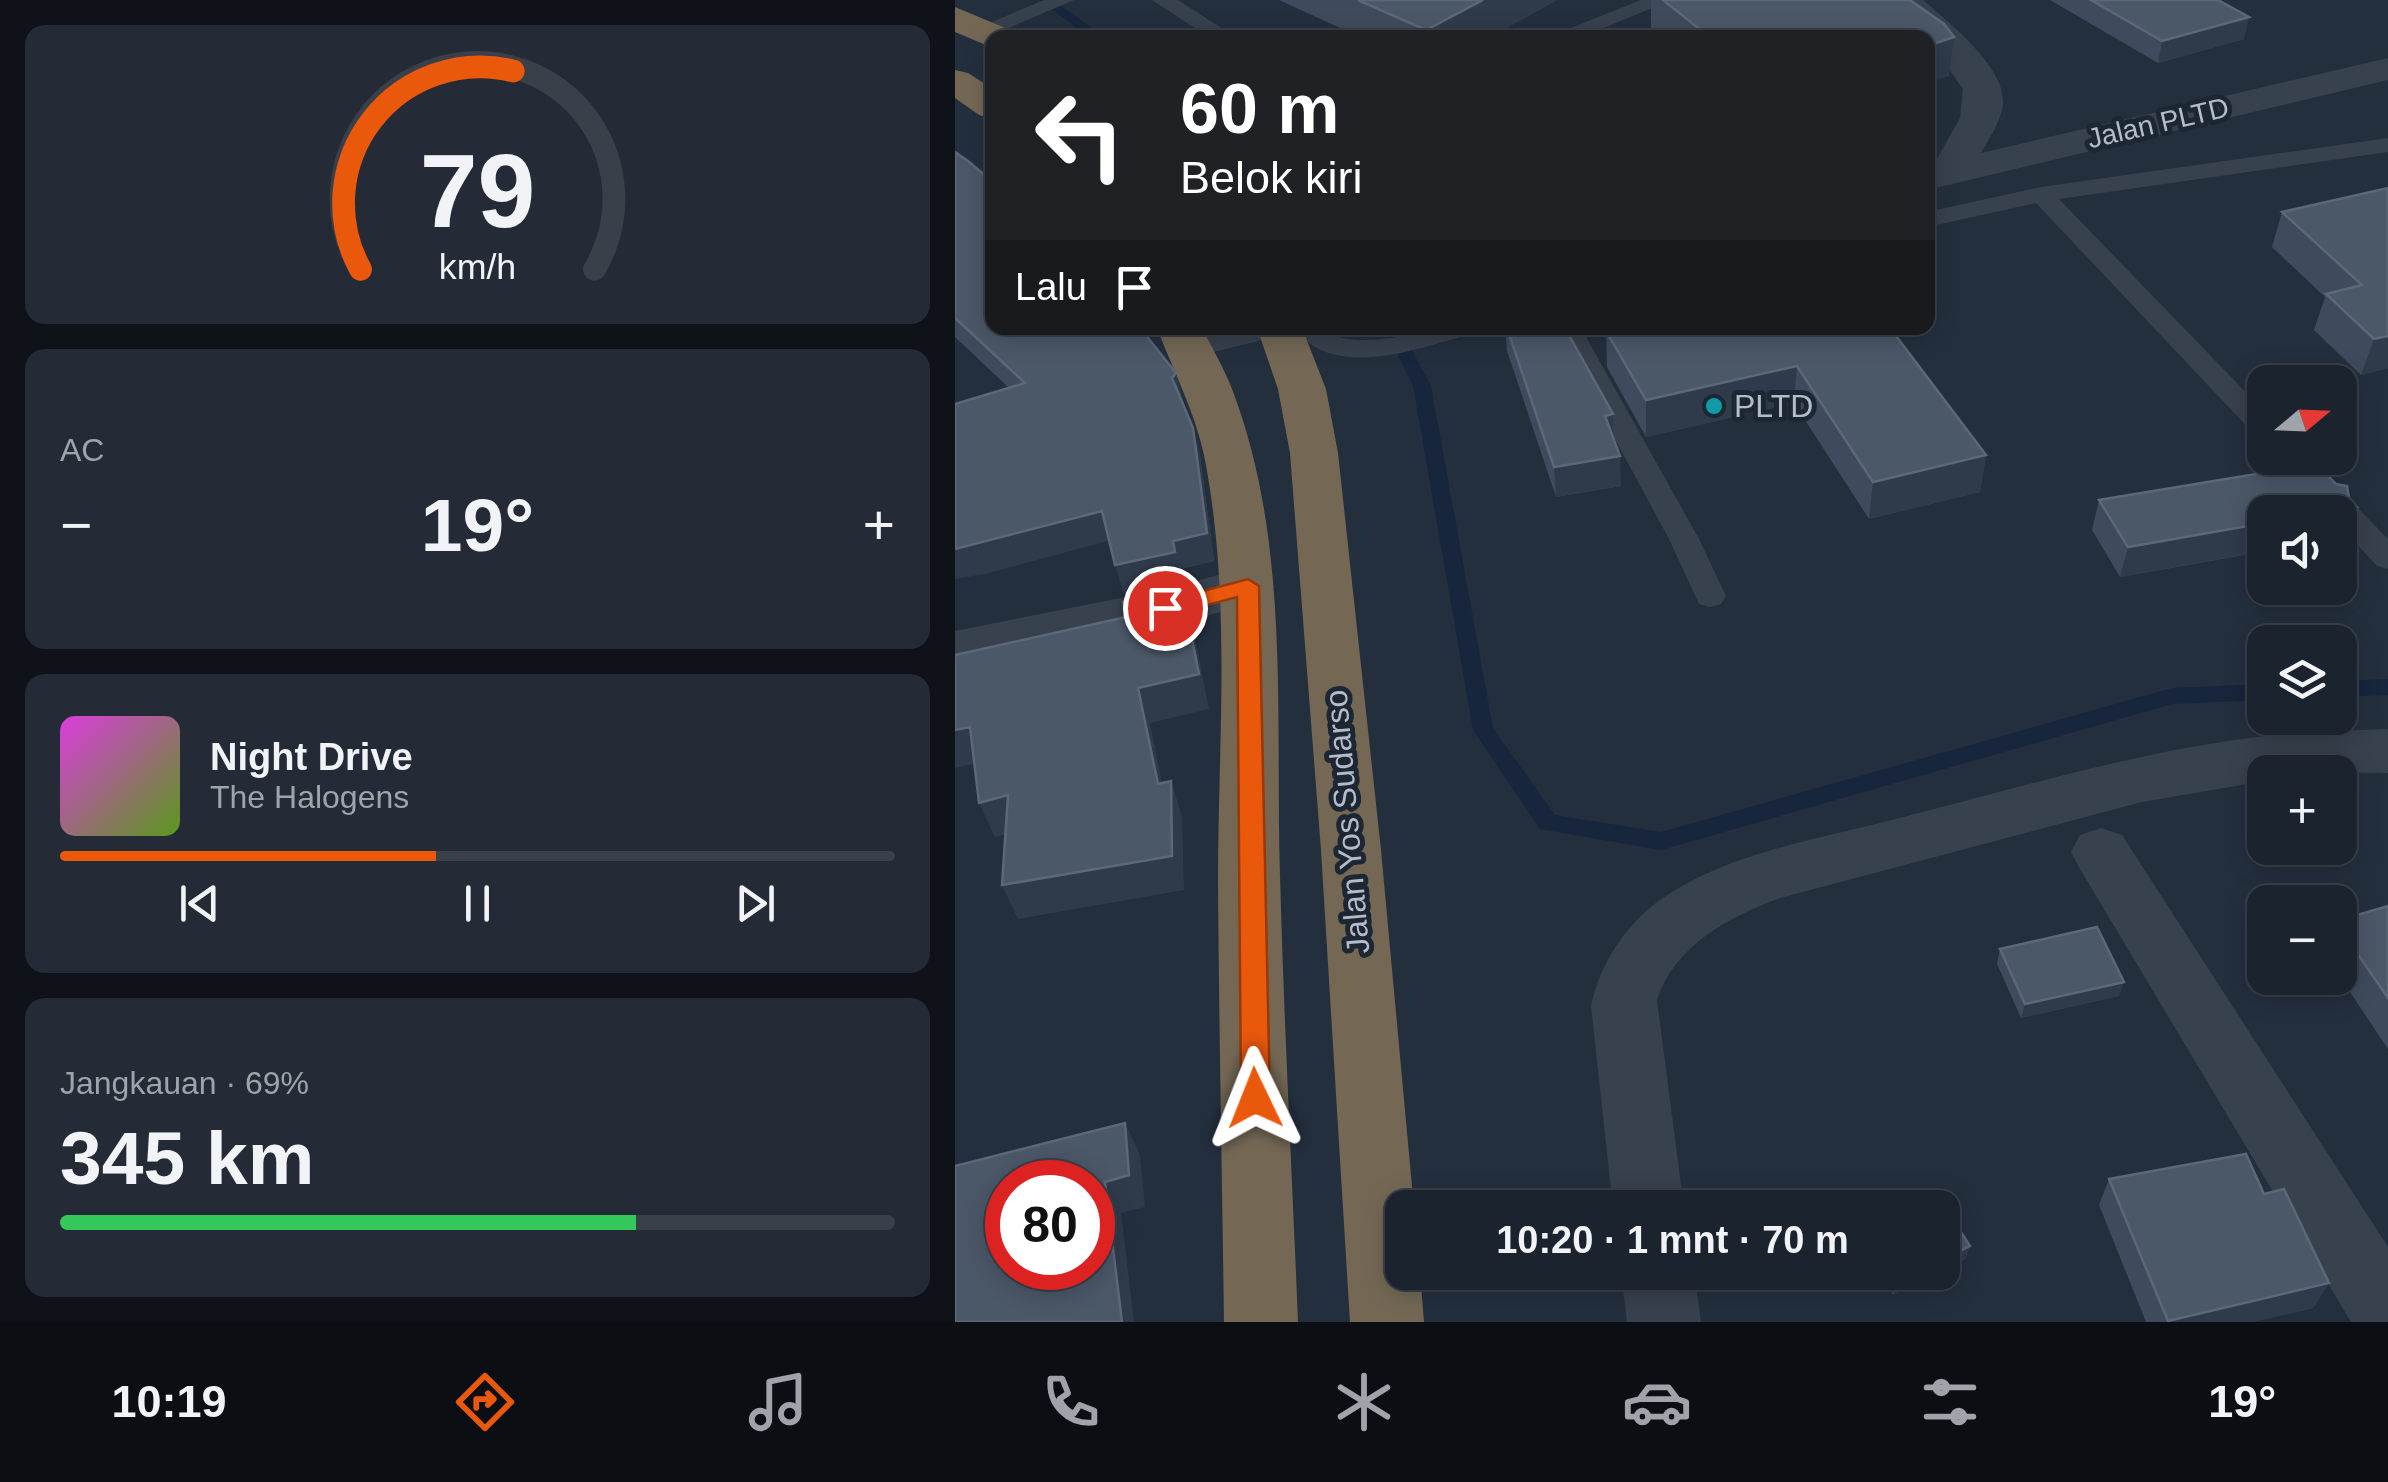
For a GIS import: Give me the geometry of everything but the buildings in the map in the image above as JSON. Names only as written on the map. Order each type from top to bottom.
[{"type":"highway","points":[[955,81],[985,102]]},
{"type":"highway","name":"Jalan Yos Sudarso","points":[[1282,335],[1302,389],[1314,453],[1351,850],[1387,1322]]},
{"type":"highway","points":[[1184,336],[1208,388],[1231,478],[1248,586],[1249,875],[1261,1322]]},
{"type":"street","points":[[1910,2],[1983,83],[1985,106],[1938,175]]},
{"type":"street","name":"Jalan PLTD","points":[[1938,175],[2388,68]]},
{"type":"street","points":[[955,651],[1165,608],[1248,586]]},
{"type":"street","points":[[1647,1190],[1623,1004],[1637,964],[1656,938],[1731,888],[2142,779],[2273,757],[2388,751]]},
{"type":"street","points":[[2101,852],[2388,1314]]},
{"type":"street","points":[[1659,1290],[1663,1322]]},
{"type":"lane","points":[[990,26],[1063,0]]},
{"type":"lane","points":[[1163,0],[1213,30]]},
{"type":"lane","points":[[1579,30],[1661,0]]},
{"type":"lane","points":[[1935,218],[2041,194],[2388,145]]},
{"type":"lane","points":[[2041,194],[2247,409]]},
{"type":"lane","points":[[1315,335],[1326,344],[1361,349],[1427,335]]},
{"type":"lane","points":[[1572,335],[1684,539],[1710,596]]},
{"type":"lane","points":[[2309,475],[2388,558]]},
{"type":"waterway","points":[[1046,0],[1088,30]]},
{"type":"waterway","points":[[1396,335],[1422,386],[1483,730],[1548,823],[1661,841],[2172,696],[2247,693]]},
{"type":"waterway","points":[[2357,688],[2388,687]]},
{"type":"place","name":"PLTD","points":[[1714,406]]},
{"type":"route","points":[[1165,608],[1248,586],[1255,1098]]}]
